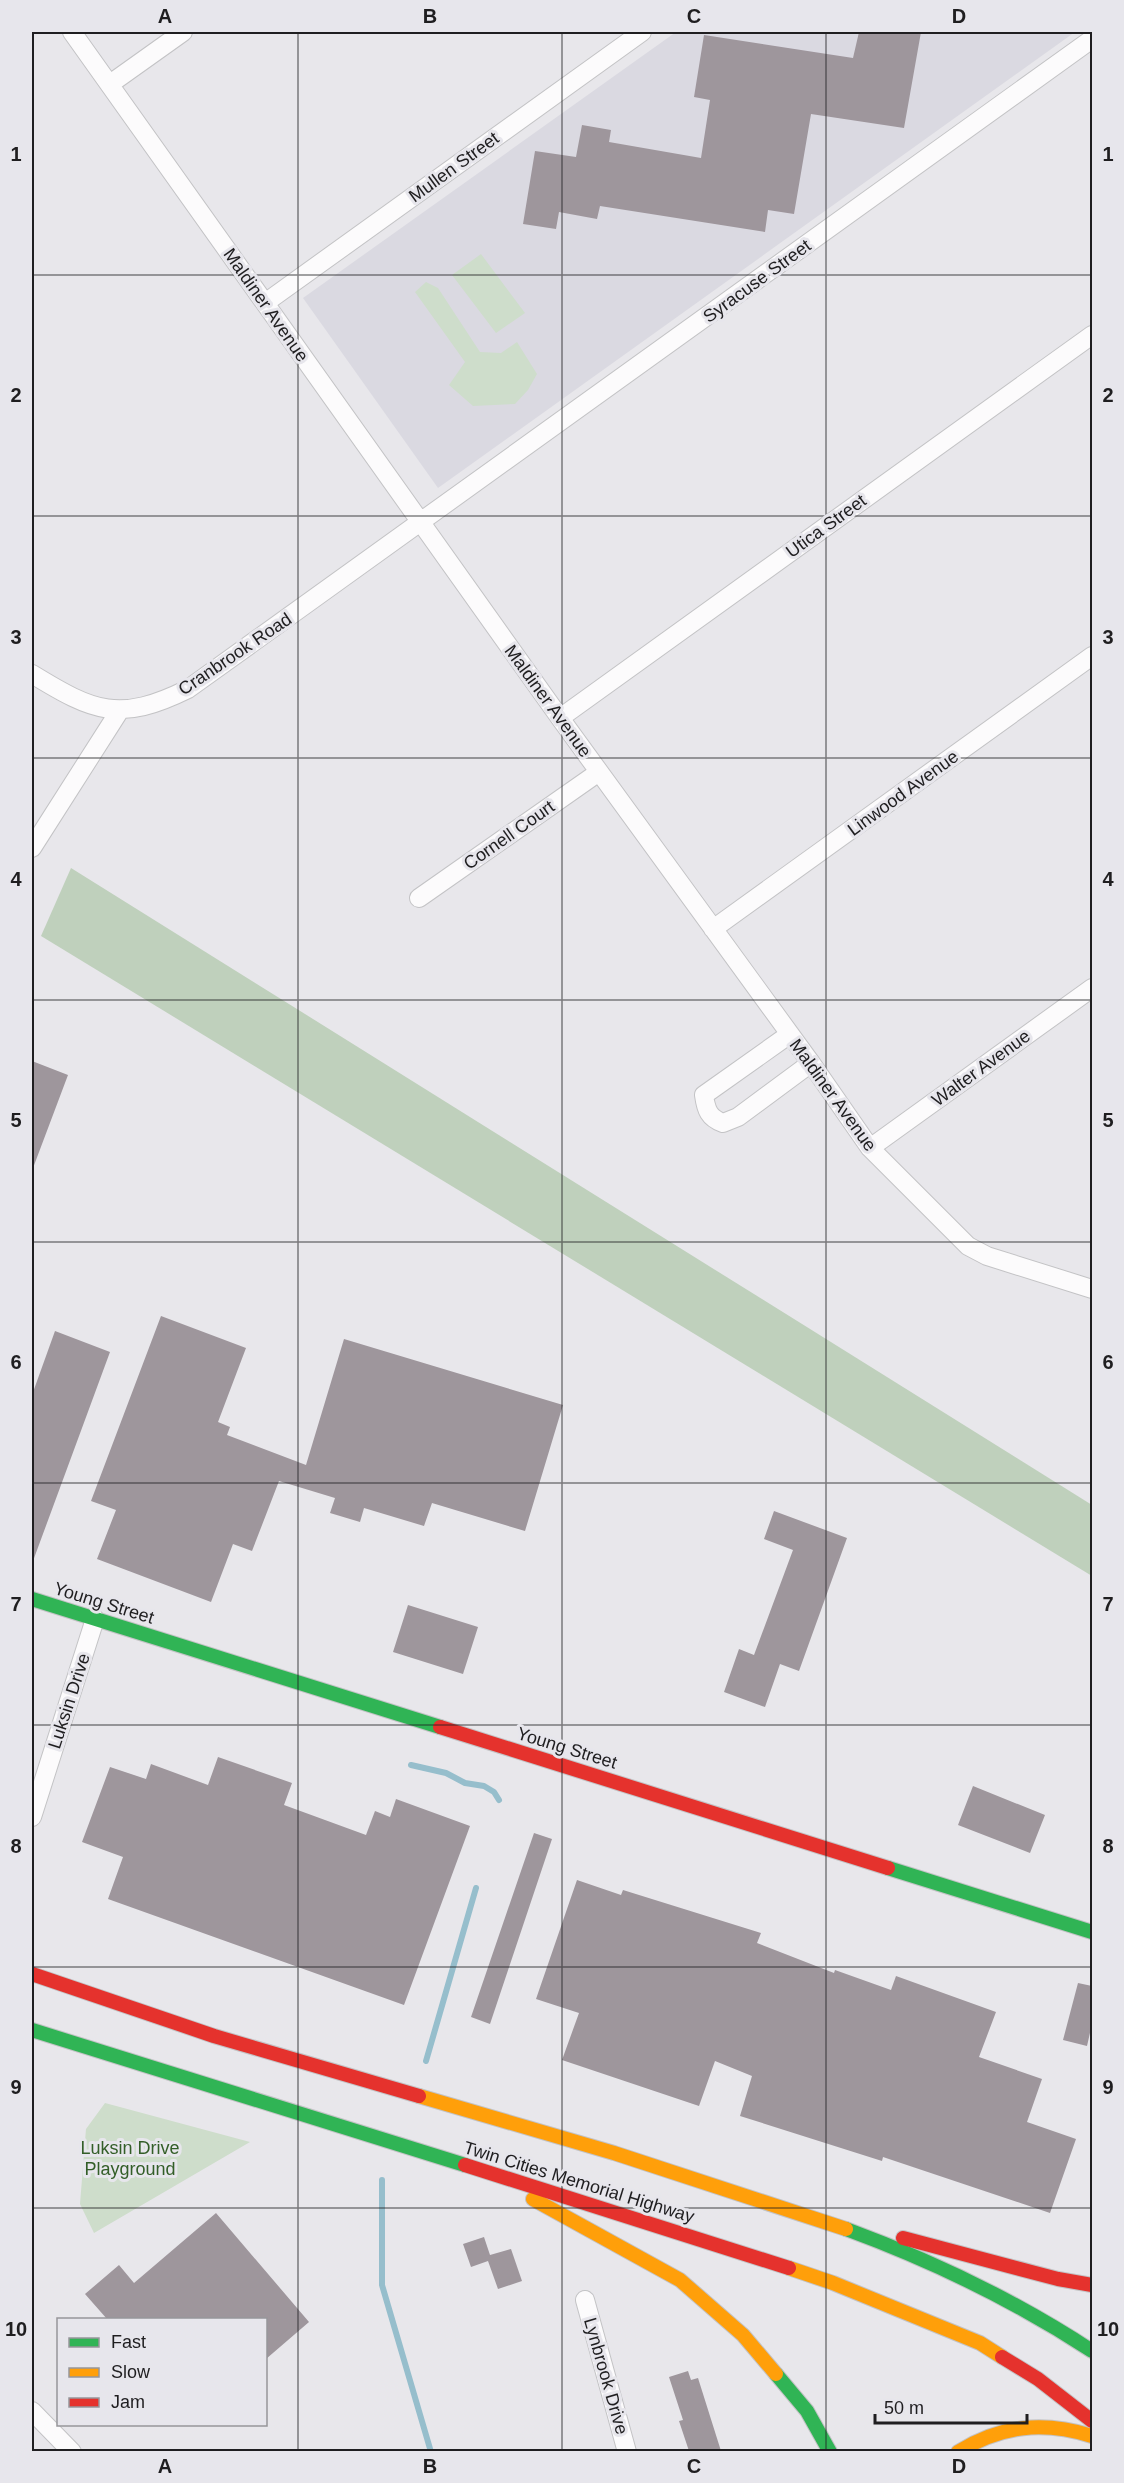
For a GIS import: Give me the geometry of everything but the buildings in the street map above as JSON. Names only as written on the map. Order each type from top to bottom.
[{"type":"main road","name":"Young Street","points":[[32,1599],[1092,1932]]},
{"type":"main road","name":"Twin Cities Memorial Highway","points":[[32,1974],[212,2035],[604,2150],[832,2223],[957,2275],[1008,2301],[1092,2351]]},
{"type":"main road","name":"Twin Cities Memorial Highway","points":[[32,2030],[479,2169],[811,2276],[980,2343],[1038,2379],[1092,2421]]},
{"type":"main road","points":[[479,2169],[680,2280],[743,2335],[807,2411],[830,2451]]},
{"type":"main road","points":[[832,2223],[921,2241],[1058,2279],[1092,2285]]},
{"type":"main road","points":[[958,2451],[1000,2430],[1023,2425],[1052,2425],[1092,2436]]},
{"type":"street","name":"Maldiner Avenue","points":[[72,32],[560,718],[811,1063],[870,1148],[968,1246],[987,1256],[1092,1289]]},
{"type":"street","points":[[110,84],[183,32]]},
{"type":"street","name":"Mullen Street","points":[[265,303],[642,32]]},
{"type":"street","name":"Syracuse Street","points":[[421,522],[1092,39]]},
{"type":"street","name":"Utica Street","points":[[560,718],[1092,335]]},
{"type":"street","name":"Cranbrook Road","points":[[32,674],[74,699],[96,707],[120,710],[162,702],[188,689],[421,522]]},
{"type":"street","name":"Linwood Avenue","points":[[713,929],[1092,656]]},
{"type":"street","points":[[32,848],[120,710]]},
{"type":"street","name":"Cornell Court","points":[[419,898],[599,772]]},
{"type":"street","name":"Walter Avenue","points":[[870,1148],[1092,988]]},
{"type":"street","points":[[790,1034],[704,1095],[706,1108],[713,1120],[723,1123],[738,1116],[811,1063]]},
{"type":"street","name":"Luksin Drive","points":[[32,1817],[95,1619]]},
{"type":"street","name":"Lynbrook Drive","points":[[585,2300],[627,2451]]},
{"type":"street","points":[[32,2411],[72,2451]]},
{"type":"shaded area","points":[[676,32],[1075,32],[438,488],[303,298]]},
{"type":"green space","points":[[481,254],[525,313],[496,333],[452,275]]},
{"type":"green space","points":[[426,282],[438,288],[480,352],[501,353],[517,342],[537,374],[528,390],[515,404],[473,406],[449,385],[465,362],[415,292]]},
{"type":"green space","points":[[71,868],[1092,1505],[1092,1576],[41,936]]},
{"type":"green space","name":"Luksin Drive Playground","points":[[105,2103],[250,2142],[94,2233],[80,2204],[86,2129]]},
{"type":"waterway","points":[[411,1765],[446,1773],[465,1783],[484,1786],[494,1792],[499,1800]]},
{"type":"waterway","points":[[426,2061],[476,1888]]},
{"type":"waterway","points":[[382,2180],[382,2285],[431,2452]]},
{"type":"traffic: fast","points":[[32,1599],[440,1727]]},
{"type":"traffic: fast","points":[[888,1868],[1092,1932]]},
{"type":"traffic: fast","points":[[32,2030],[465,2165]]},
{"type":"traffic: fast","points":[[846,2229],[942,2268],[1003,2298],[1092,2351]]},
{"type":"traffic: fast","points":[[776,2374],[807,2411],[830,2452]]},
{"type":"traffic: slow","points":[[419,2096],[614,2153],[846,2229]]},
{"type":"traffic: slow","points":[[533,2199],[680,2280],[743,2335],[776,2374]]},
{"type":"traffic: slow","points":[[789,2268],[833,2283],[980,2343],[1002,2357]]},
{"type":"traffic: slow","points":[[958,2452],[991,2436],[1023,2428],[1057,2428],[1092,2436]]},
{"type":"traffic: jam","points":[[440,1727],[888,1868]]},
{"type":"traffic: jam","points":[[32,1974],[214,2036],[419,2096]]},
{"type":"traffic: jam","points":[[465,2165],[789,2268]]},
{"type":"traffic: jam","points":[[903,2238],[1058,2279],[1092,2285]]},
{"type":"traffic: jam","points":[[1002,2357],[1038,2379],[1092,2421]]}]
